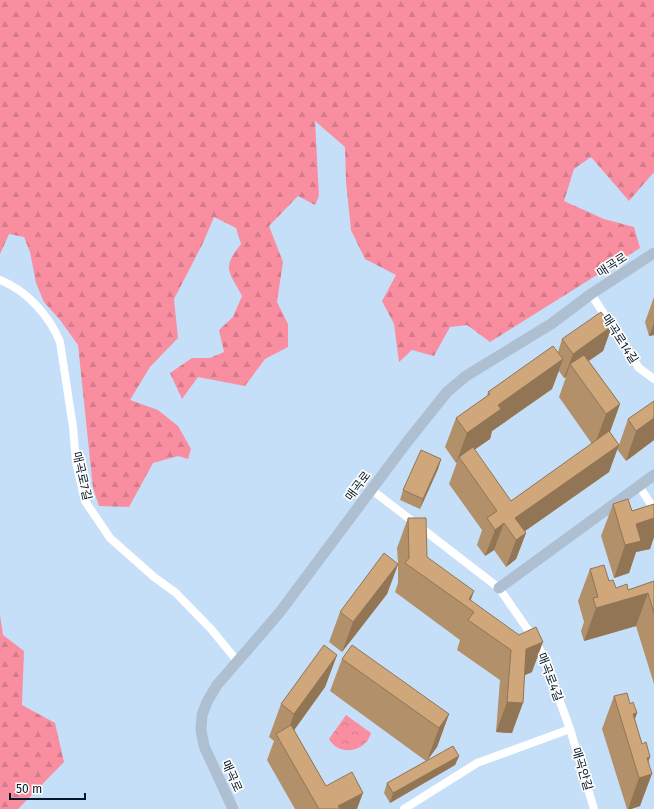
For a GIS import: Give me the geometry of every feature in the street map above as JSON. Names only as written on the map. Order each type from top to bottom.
[{"type":"street","name":"매곡로","points":[[233,809],[204,746],[201,730],[202,715],[207,702],[218,686],[280,612],[447,392],[478,368],[551,324],[591,294],[654,253]]},
{"type":"street","name":"매곡로7길","points":[[0,280],[24,294],[46,316],[60,342],[73,427],[76,462],[85,501],[110,538],[150,573],[176,593],[210,629],[238,662]]},
{"type":"street","name":"매곡로14길","points":[[591,294],[639,368],[654,379]]},
{"type":"street","points":[[499,588],[654,475]]},
{"type":"street","points":[[639,486],[654,509]]},
{"type":"street","name":"매곡로4길","points":[[372,490],[499,588],[535,640],[544,658],[570,729]]},
{"type":"street","points":[[404,809],[477,763],[570,729]]},
{"type":"street","name":"매곡안길","points":[[570,729],[594,809]]},
{"type":"green space","points":[[0,0],[654,0],[654,172],[629,201],[591,157],[574,169],[564,201],[604,219],[634,227],[640,248],[490,342],[467,325],[450,327],[434,356],[412,350],[399,362],[394,324],[382,301],[396,275],[365,259],[351,230],[346,182],[345,147],[315,121],[319,196],[315,205],[298,196],[269,226],[283,262],[277,302],[288,324],[288,347],[265,359],[245,386],[198,377],[182,399],[170,373],[192,358],[210,358],[224,352],[219,330],[233,317],[242,296],[229,270],[231,259],[241,244],[236,228],[214,217],[203,243],[174,299],[178,338],[150,367],[130,400],[158,410],[178,426],[191,449],[188,459],[178,456],[153,463],[129,507],[99,506],[93,488],[78,345],[60,320],[44,302],[36,283],[30,252],[24,237],[9,234],[0,254]]},
{"type":"green space","points":[[0,615],[3,635],[24,651],[22,705],[55,723],[64,762],[18,809],[0,809]]},
{"type":"green space","points":[[346,715],[371,733],[364,744],[352,750],[339,748],[333,745],[329,739]]},
{"type":"building","points":[[601,312],[612,326],[573,354],[562,339]]},
{"type":"building","points":[[553,346],[563,359],[498,405],[501,409],[467,433],[456,418],[490,394],[488,392]]},
{"type":"building","points":[[584,355],[620,404],[606,414],[570,364]]},
{"type":"building","points":[[654,401],[654,418],[636,431],[628,419]]},
{"type":"building","points":[[609,431],[619,445],[515,518],[526,533],[516,540],[504,523],[495,530],[487,518],[497,511],[459,457],[473,447],[511,501]]},
{"type":"building","points":[[421,450],[441,459],[423,499],[403,490]]},
{"type":"building","points":[[628,499],[632,511],[654,504],[654,518],[636,524],[641,541],[625,545],[613,504]]},
{"type":"building","points":[[408,518],[426,518],[427,557],[474,591],[469,599],[519,635],[536,627],[543,642],[526,649],[523,703],[507,702],[511,650],[468,620],[474,612],[405,563],[409,558]]},
{"type":"building","points":[[384,553],[398,564],[353,622],[340,612]]},
{"type":"building","points":[[604,565],[609,581],[613,580],[616,588],[627,584],[628,590],[654,581],[654,613],[648,593],[596,608],[593,598],[598,597],[590,569]]},
{"type":"building","points":[[324,645],[337,655],[294,714],[281,704]]},
{"type":"building","points":[[352,645],[449,714],[439,728],[342,659]]},
{"type":"building","points":[[627,693],[630,704],[633,702],[637,713],[633,714],[642,744],[646,742],[650,757],[647,758],[652,774],[639,778],[614,696]]},
{"type":"building","points":[[291,725],[326,786],[352,772],[363,793],[338,806],[340,809],[319,809],[276,734]]},
{"type":"building","points":[[453,746],[459,756],[393,793],[387,783]]}]
